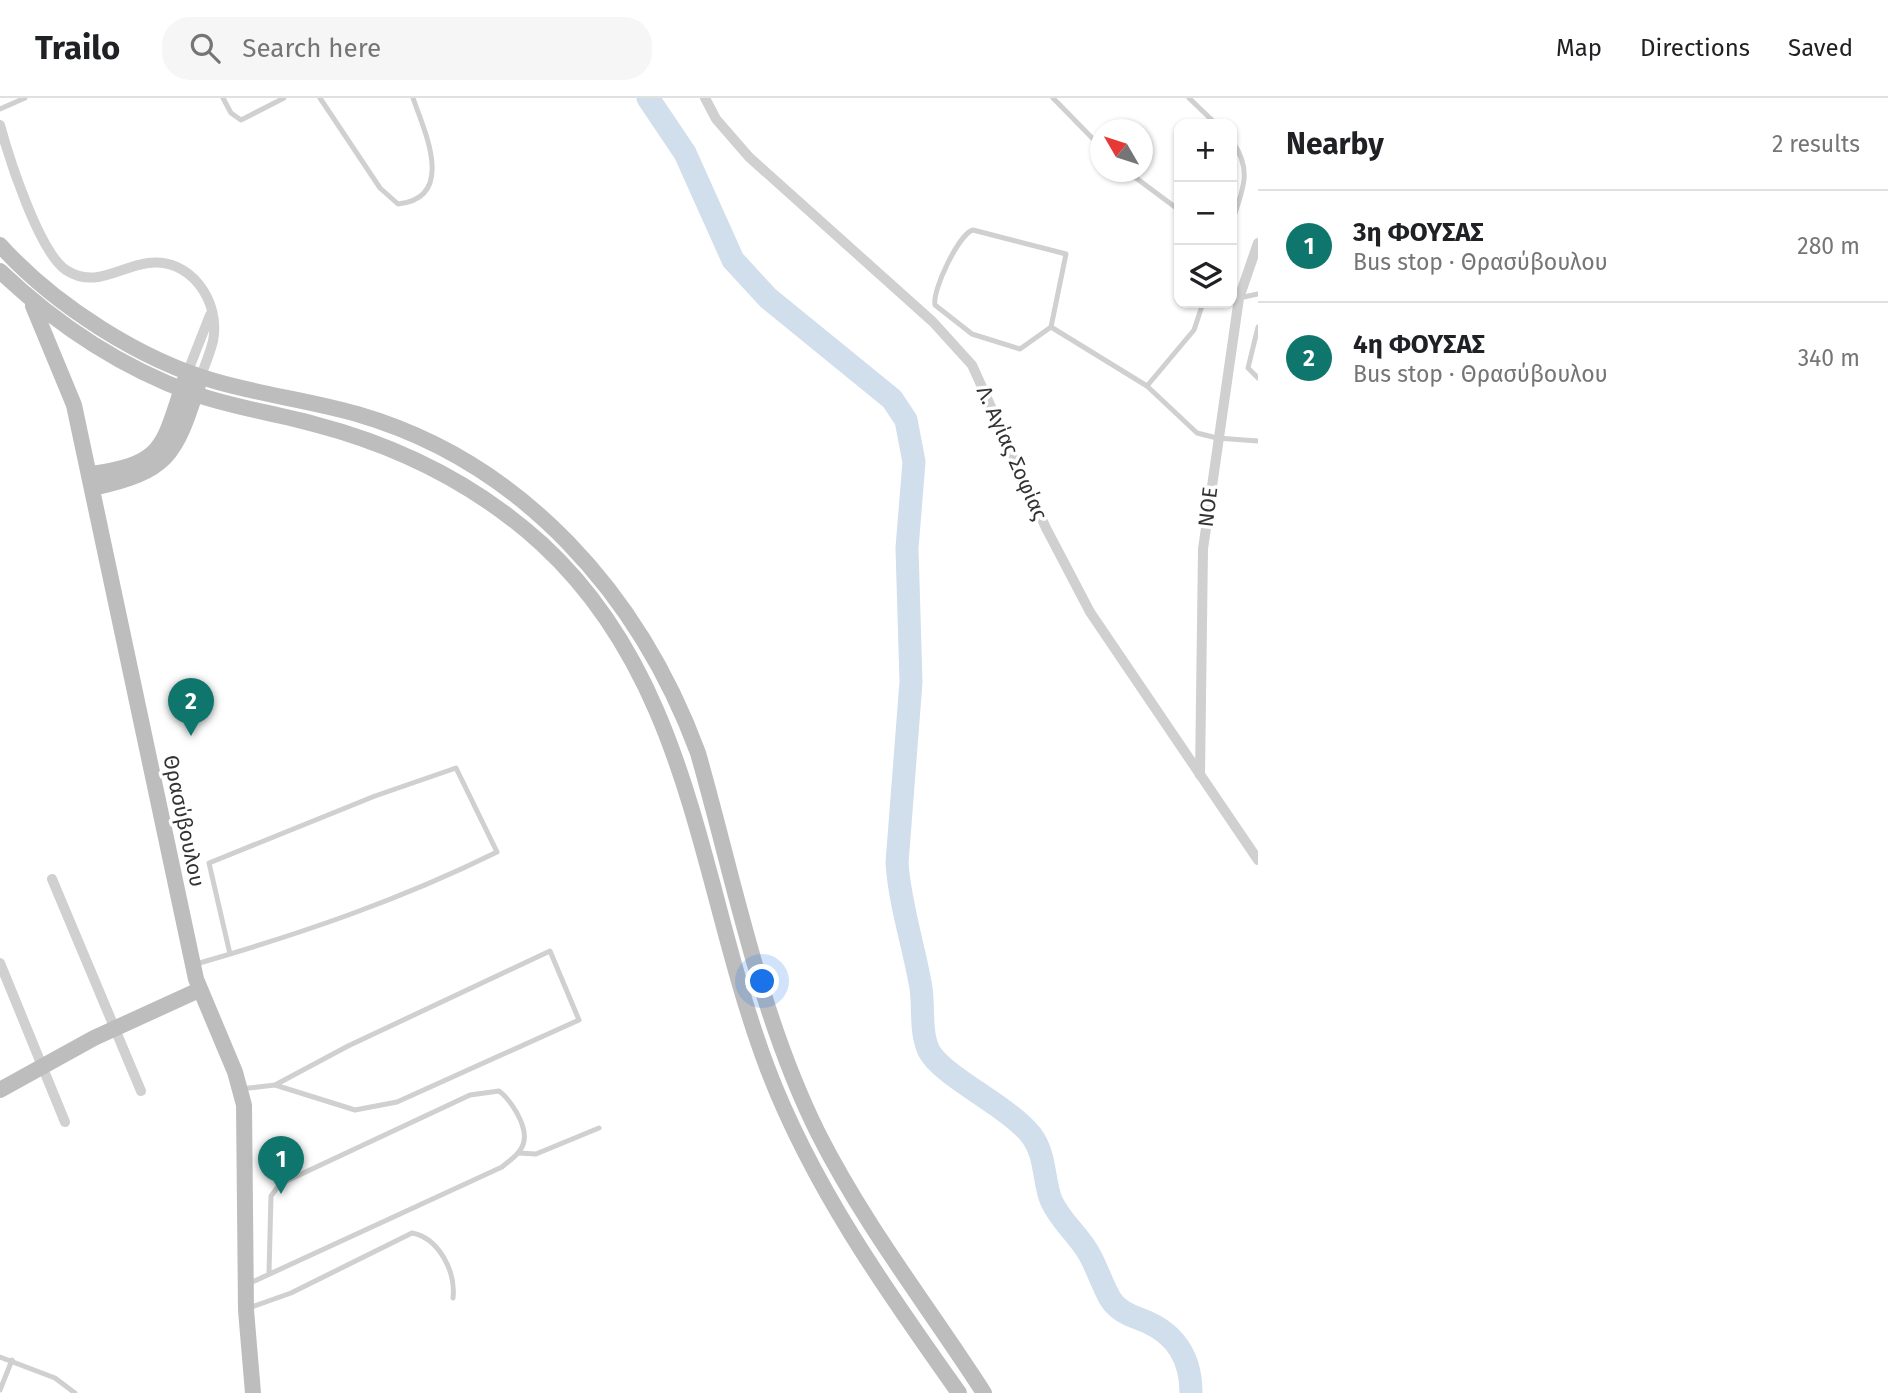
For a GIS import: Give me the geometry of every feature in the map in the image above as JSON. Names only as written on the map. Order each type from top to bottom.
[{"type":"street","name":"Λ. Αγίας Σοφίας","points":[[705,98],[716,120],[749,157],[933,322],[972,365],[1046,528],[1090,612],[1258,860]]},
{"type":"street","points":[[0,125],[40,236],[53,259],[68,271],[86,278],[103,278],[147,263],[164,262],[186,269],[201,286],[211,312],[213,339],[194,374],[174,447],[159,466],[136,477],[91,481]]},
{"type":"street","name":"NOE","points":[[1200,775],[1203,550],[1217,438],[1240,298],[1258,243]]},
{"type":"street","points":[[0,245],[76,312],[140,349],[194,374],[358,414],[449,453],[529,505],[590,564],[617,596],[664,671],[695,742],[774,1023],[792,1074],[818,1131],[873,1230],[984,1393]]},
{"type":"street","points":[[0,271],[28,298],[82,340],[120,361],[188,391],[365,438],[407,455],[467,486],[544,546],[607,618],[652,694],[671,739],[744,1000],[787,1117],[858,1246],[959,1393]]},
{"type":"street","name":"Θρασύβουλου","points":[[28,298],[46,331],[74,405],[199,990],[209,1004],[244,1105],[245,1285],[253,1393]]},
{"type":"street","points":[[52,879],[141,1091]]},
{"type":"street","points":[[0,963],[65,1122]]},
{"type":"street","points":[[0,1090],[114,1028],[199,990]]},
{"type":"lane","points":[[0,108],[25,98]]},
{"type":"lane","points":[[223,98],[231,113],[242,120],[284,98]]},
{"type":"lane","points":[[320,98],[380,188],[398,204],[406,203],[421,194],[431,180],[435,160],[413,98]]},
{"type":"lane","points":[[1053,98],[1090,135]]},
{"type":"lane","points":[[1189,98],[1211,119]]},
{"type":"lane","points":[[1237,150],[1247,168],[1237,201]]},
{"type":"lane","points":[[1141,182],[1174,206]]},
{"type":"lane","points":[[973,230],[1066,254],[1051,327],[1020,349],[972,334],[935,305],[934,294],[962,235],[973,230]]},
{"type":"lane","points":[[1240,298],[1258,294]]},
{"type":"lane","points":[[1147,386],[1194,330],[1201,308]]},
{"type":"lane","points":[[1051,327],[1147,386],[1197,433],[1217,438],[1258,441]]},
{"type":"lane","points":[[1258,327],[1248,368],[1258,378]]},
{"type":"lane","points":[[194,965],[230,954],[407,895],[497,852],[456,768],[375,796],[209,863],[230,954]]},
{"type":"lane","points":[[239,1089],[275,1085],[348,1046],[550,951],[579,1020],[397,1102],[355,1110],[275,1085]]},
{"type":"lane","points":[[245,1285],[502,1167],[518,1153],[524,1142],[524,1133],[510,1099],[499,1091],[470,1095],[280,1184],[271,1196],[269,1273]]},
{"type":"lane","points":[[518,1153],[536,1154],[599,1128]]},
{"type":"lane","points":[[246,1310],[290,1293],[412,1233],[430,1240],[439,1250],[455,1284],[453,1298]]},
{"type":"lane","points":[[0,1357],[55,1378],[75,1393]]},
{"type":"lane","points":[[0,1391],[12,1360]]},
{"type":"waterway","points":[[648,98],[685,153],[733,260],[768,298],[892,399],[906,420],[914,462],[907,548],[911,682],[897,863],[901,895],[921,988],[926,1044],[936,1061],[947,1071],[1007,1113],[1031,1135],[1042,1158],[1051,1200],[1088,1252],[1111,1300],[1123,1311],[1158,1327],[1174,1341],[1185,1359],[1191,1393]]},
{"type":"place","name":"4η ΦΟΥΣΑΣ","points":[[191,736]]},
{"type":"place","name":"3η ΦΟΥΣΑΣ","points":[[281,1194]]}]
